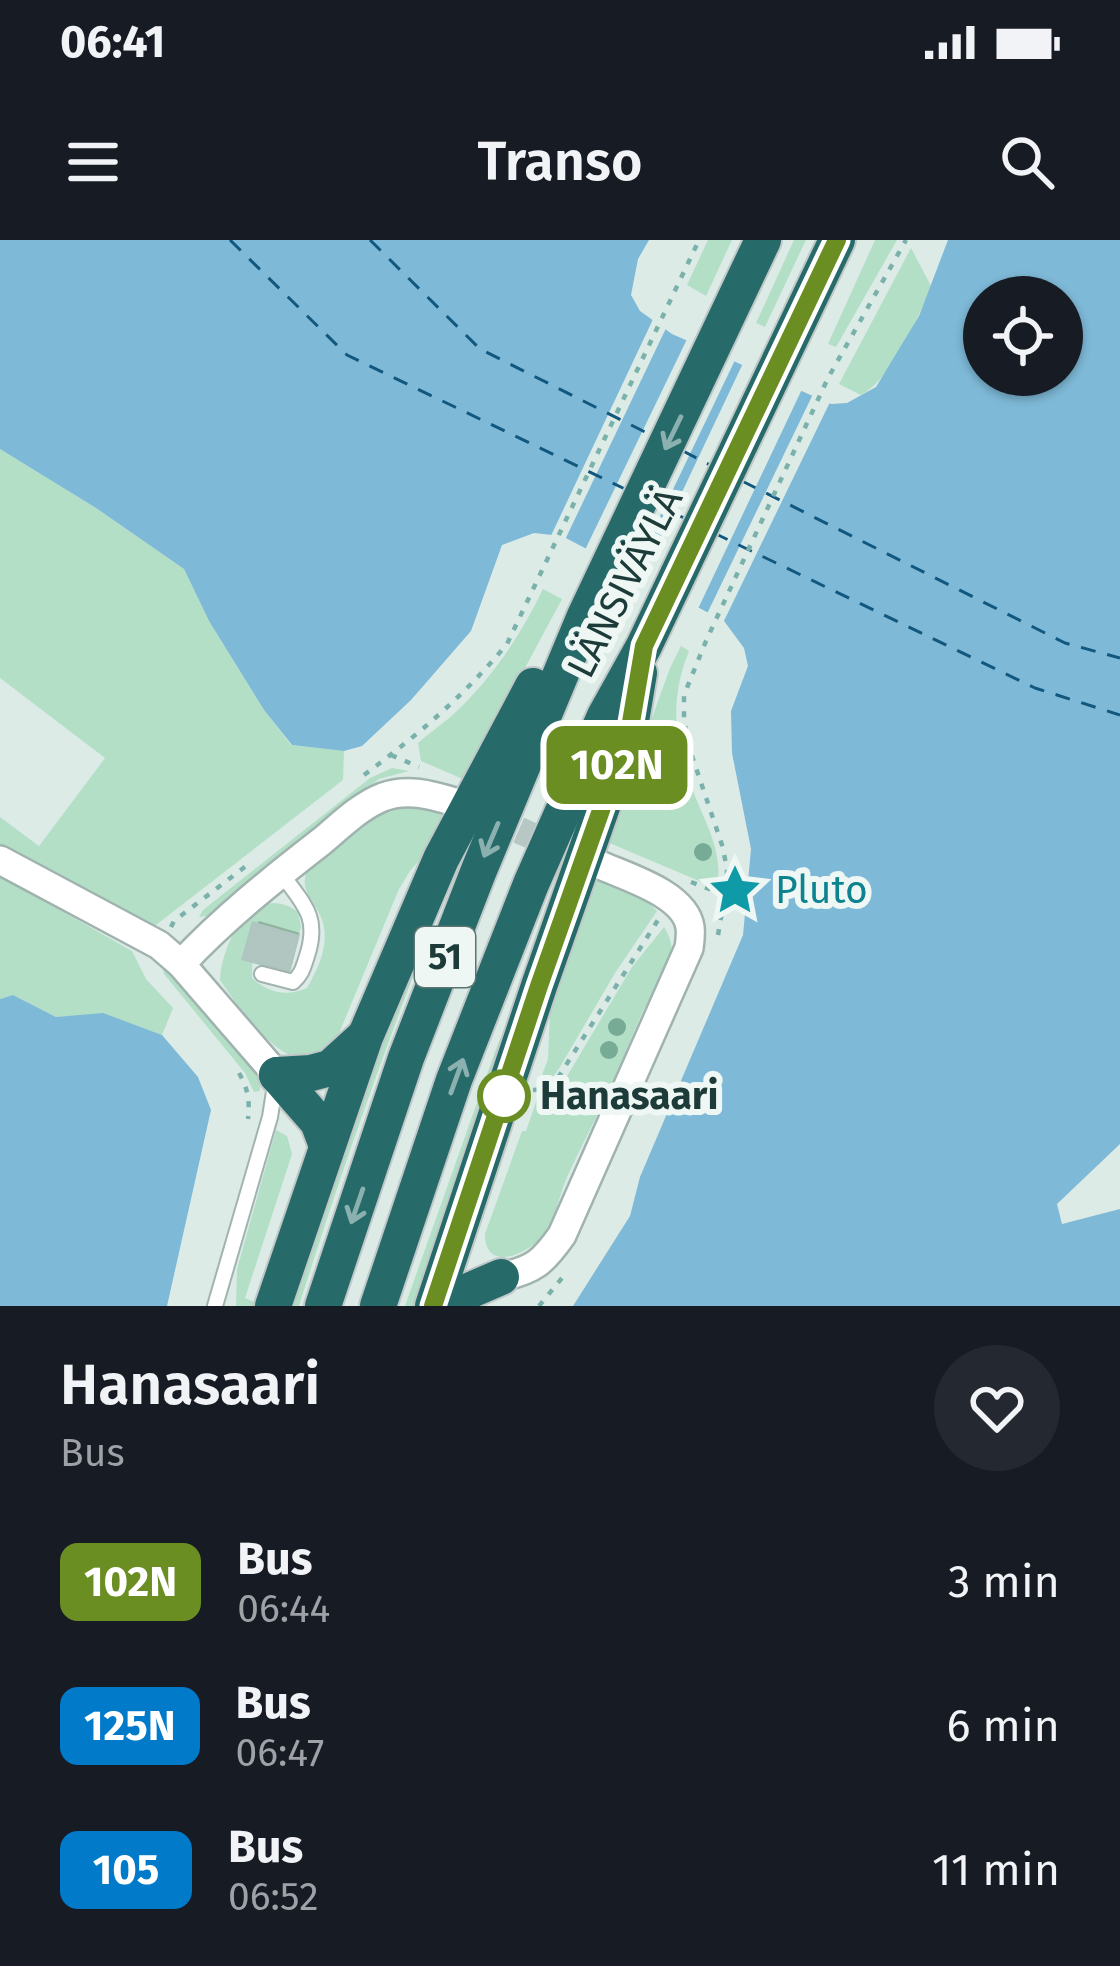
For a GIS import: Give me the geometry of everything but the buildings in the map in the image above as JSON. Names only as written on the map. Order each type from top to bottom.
[{"type":"highway","name":"LÄNSIVÄYLÄ","points":[[323,1306],[406,1058],[478,870],[585,616],[763,240]]},
{"type":"highway","name":"LÄNSIVÄYLÄ","points":[[378,1306],[454,1080],[531,884],[605,716],[644,646],[837,240]]},
{"type":"highway","points":[[274,1306],[365,1036],[441,860],[550,654],[585,616]]},
{"type":"highway","points":[[433,1306],[630,728],[644,646]]},
{"type":"highway","points":[[277,1076],[331,1068],[365,1036]]},
{"type":"highway","points":[[277,1076],[318,1122],[327,1146]]},
{"type":"highway","points":[[458,1231],[474,1257],[501,1277]]},
{"type":"highway","points":[[433,1306],[501,1277]]},
{"type":"street","points":[[181,964],[273,862],[381,798],[423,792],[455,802]]},
{"type":"street","points":[[0,860],[159,945],[181,964],[277,1076]]},
{"type":"street","points":[[501,1277],[525,1272],[546,1258],[562,1235],[689,948],[690,926],[683,910],[669,897],[600,865]]},
{"type":"lane","points":[[262,974],[293,982],[301,976],[314,934],[306,908],[273,862]]},
{"type":"lane","points":[[215,1306],[270,1117],[277,1076]]},
{"type":"path","points":[[355,782],[442,715],[507,644],[700,240]]},
{"type":"path","points":[[706,640],[828,377],[906,240]]},
{"type":"path","points":[[159,945],[174,921],[273,862]]},
{"type":"path","points":[[531,1090],[554,1084],[669,897]]},
{"type":"path","points":[[238,1072],[250,1102],[246,1130]]},
{"type":"path","points":[[250,1102],[270,1117]]},
{"type":"path","points":[[539,1306],[568,1272]]},
{"type":"green space","points":[[708,240],[732,240],[706,296],[687,285]]},
{"type":"green space","points":[[794,240],[806,240],[765,327],[756,323]]},
{"type":"green space","points":[[875,240],[897,240],[836,347],[828,344]]},
{"type":"green space","points":[[911,248],[931,286],[893,362],[861,395],[839,384]]},
{"type":"green space","points":[[0,449],[184,569],[209,621],[291,745],[344,751],[343,780],[156,925],[0,845],[0,817],[39,846],[105,758],[0,678]]},
{"type":"green space","points":[[543,589],[562,599],[465,780],[421,761],[418,743],[490,675]]},
{"type":"green space","points":[[681,646],[689,651],[676,711],[680,749],[718,862],[718,881],[704,883],[607,842]]},
{"type":"green space","points":[[392,768],[409,771],[379,779],[207,916],[199,917],[370,778]]},
{"type":"green space","points":[[412,805],[448,814],[399,889],[335,1043],[311,1058],[285,1052],[259,1031],[220,980],[234,933],[243,919],[268,904],[282,904],[298,912],[298,936],[253,924],[252,978],[278,992],[307,988],[325,940],[321,916],[305,886],[307,871],[350,831],[378,813]]},
{"type":"green space","points":[[595,874],[657,911],[552,1079],[539,1083],[548,1059],[550,1011]]},
{"type":"green space","points":[[0,876],[132,951],[146,979],[173,1008],[162,1035],[103,1014],[56,1017],[13,995],[0,999]]},
{"type":"green space","points":[[444,896],[368,1100],[299,1306],[287,1306],[339,1141]]},
{"type":"green space","points":[[664,927],[672,948],[668,969],[643,1011],[549,1227],[519,1253],[492,1254],[485,1234],[537,1099],[560,1088],[632,967]]},
{"type":"green space","points":[[165,967],[252,1068],[260,1080],[260,1091],[254,1092],[245,1073],[164,974]]},
{"type":"green space","points":[[518,999],[417,1306],[405,1306],[497,1046]]},
{"type":"green space","points":[[276,1130],[287,1136],[292,1154],[245,1298],[256,1303],[236,1306],[237,1269]]},
{"type":"water","points":[[0,240],[649,240],[638,259],[631,295],[640,311],[672,334],[831,404],[847,403],[876,387],[919,316],[948,240],[1120,240],[1120,1144],[1057,1204],[1062,1224],[1120,1209],[1120,1306],[573,1306],[630,1216],[640,1177],[743,935],[751,849],[732,753],[731,711],[748,666],[744,648],[724,621],[562,536],[534,533],[502,545],[471,631],[411,700],[362,746],[344,751],[292,745],[264,710],[209,621],[184,569],[0,449]]},
{"type":"water","points":[[13,995],[56,1017],[103,1013],[162,1035],[198,1077],[211,1110],[167,1306],[0,1306],[0,999]]},
{"type":"pier","points":[[655,315],[668,324],[563,544],[549,540]]},
{"type":"pier","points":[[689,335],[737,356],[630,579],[583,554]]},
{"type":"pier","points":[[745,359],[804,385],[696,613],[639,583]]},
{"type":"pier","points":[[815,390],[832,398],[721,627],[705,618]]},
{"type":"ferry route","points":[[230,240],[347,355],[625,489]]},
{"type":"ferry route","points":[[370,240],[480,349],[653,436]]},
{"type":"ferry route","points":[[683,451],[712,466]]},
{"type":"ferry route","points":[[742,481],[1065,643],[1120,658]]},
{"type":"ferry route","points":[[655,504],[684,518]]},
{"type":"ferry route","points":[[714,533],[1035,688],[1120,715]]},
{"type":"tunnel","points":[[481,814],[600,865]]},
{"type":"bus line","name":"102N","points":[[433,1306],[630,728],[644,646],[837,240]]},
{"type":"place","name":"Pluto","points":[[735,890]]},
{"type":"place","name":"Hanasaari","points":[[504,1096]]}]
